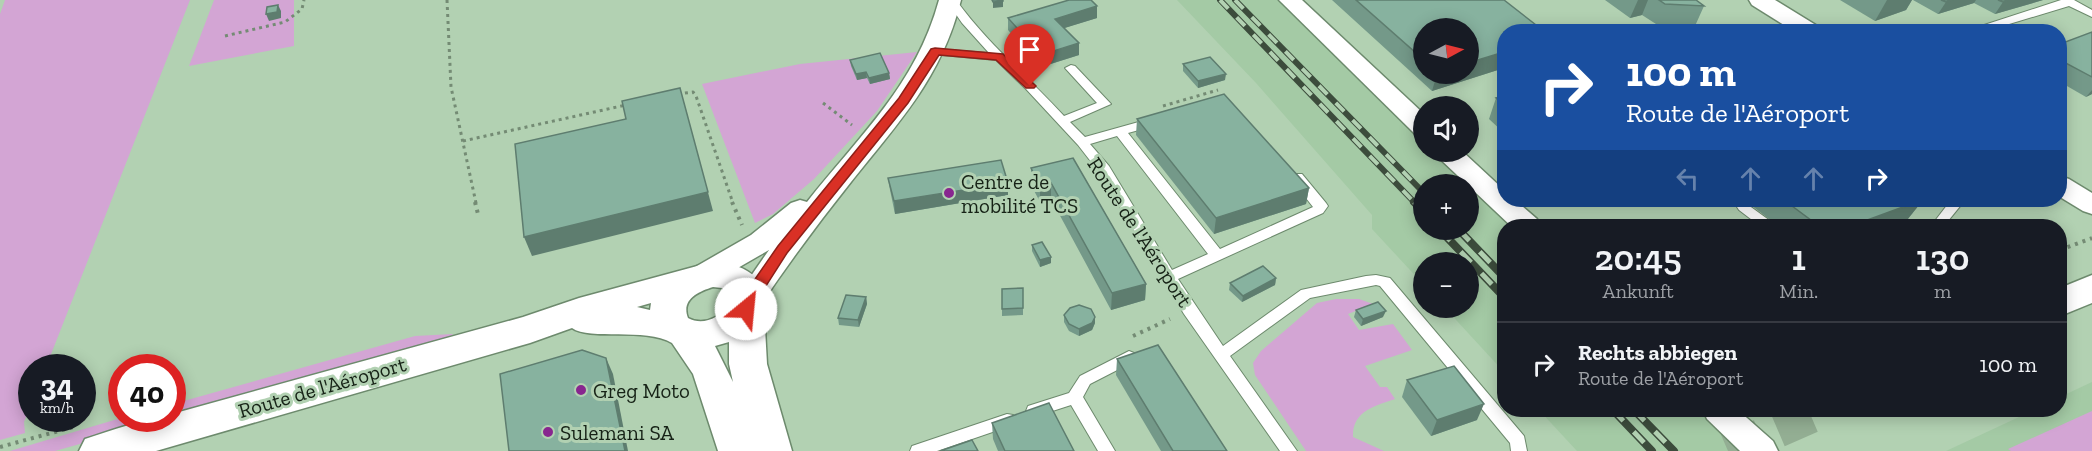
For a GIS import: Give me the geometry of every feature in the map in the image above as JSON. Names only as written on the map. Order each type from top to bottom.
[{"type":"street","name":"Route de l'Aéroport","points":[[748,304],[783,250],[904,101],[935,52],[945,27],[950,0]]},
{"type":"street","points":[[1290,0],[1413,117]]},
{"type":"street","points":[[1760,0],[1798,24]]},
{"type":"street","points":[[1459,162],[1497,198]]},
{"type":"street","name":"Route de l'Aéroport","points":[[94,437],[545,324],[579,311],[697,278],[761,242],[850,165]]},
{"type":"street","points":[[2067,189],[2092,205]]},
{"type":"street","points":[[1507,207],[1520,219]]},
{"type":"street","points":[[738,451],[712,373],[698,348],[668,320],[666,312],[668,302],[678,288],[697,278],[712,274],[734,278],[748,290],[748,364],[772,451]]},
{"type":"street","points":[[2067,300],[2092,288]]},
{"type":"street","points":[[680,331],[703,335],[721,331],[741,318],[748,304]]},
{"type":"street","name":"Route de l'Aéroport","points":[[545,324],[606,318],[636,321],[680,331]]},
{"type":"street","points":[[1726,417],[1762,451]]},
{"type":"lane","name":"Route de l'Aéroport","points":[[950,0],[966,21],[1082,142],[1104,169],[1189,310],[1289,451]]},
{"type":"lane","points":[[1997,24],[2068,1],[2092,14]]},
{"type":"lane","points":[[935,52],[999,57]]},
{"type":"lane","points":[[1062,121],[1105,104],[1071,68]]},
{"type":"lane","points":[[1082,142],[1165,118]]},
{"type":"lane","points":[[1120,131],[1217,255]]},
{"type":"lane","points":[[1170,277],[1321,206],[1287,166]]},
{"type":"lane","points":[[1744,207],[1759,219]]},
{"type":"lane","points":[[1943,219],[1952,207]]},
{"type":"lane","points":[[1222,354],[1306,294],[1366,281],[1385,282],[1497,416]]},
{"type":"lane","points":[[918,451],[1075,397],[1086,380],[1129,357],[1137,373]]},
{"type":"lane","points":[[1075,397],[1107,451]]},
{"type":"lane","points":[[1498,417],[1518,441],[1519,451]]},
{"type":"path","points":[[225,36],[285,24],[299,14],[304,0]]},
{"type":"path","points":[[447,0],[451,87],[478,214]]},
{"type":"path","points":[[677,94],[693,92],[696,96],[734,207],[746,231]]},
{"type":"path","points":[[463,141],[632,104]]},
{"type":"path","points":[[824,104],[872,139]]},
{"type":"path","points":[[2067,247],[2092,238]]},
{"type":"path","points":[[0,447],[94,437]]},
{"type":"shaded area","points":[[5,0],[190,0],[51,354],[18,354],[18,432],[25,433],[0,440],[0,14]]},
{"type":"shaded area","points":[[214,0],[294,0],[294,46],[189,66]]},
{"type":"shaded area","points":[[1177,0],[1290,0],[1413,118],[1413,162],[1459,162],[1471,174],[1413,174],[1413,240],[1479,240],[1479,181],[1497,198],[1497,207],[1507,207],[1520,219],[1497,219],[1497,364],[1454,318],[1479,318],[1479,252],[1413,252],[1413,273],[1372,229],[1372,215],[1256,83]]},
{"type":"shaded area","points":[[917,52],[877,111],[814,179],[773,214],[755,223],[702,84],[800,64]]},
{"type":"shaded area","points":[[1336,299],[1359,299],[1373,304],[1348,314],[1359,330],[1393,324],[1412,350],[1365,366],[1380,387],[1387,387],[1395,399],[1373,407],[1361,415],[1356,421],[1353,437],[1384,451],[1306,451],[1255,375],[1253,363],[1261,351],[1317,303]]},
{"type":"shaded area","points":[[453,334],[448,339],[186,413],[186,400],[415,336]]},
{"type":"shaded area","points":[[2092,382],[2092,451],[1946,451],[2019,417],[2067,417],[2067,394]]},
{"type":"shaded area","points":[[2092,411],[2092,451],[2011,451],[2008,449]]},
{"type":"shaded area","points":[[1545,417],[1726,417],[1762,451],[1577,451]]},
{"type":"shaded area","points":[[108,422],[108,432],[122,432],[55,451],[10,451],[74,432],[96,432],[96,425]]},
{"type":"building","points":[[1069,0],[1091,0],[1097,6],[1055,19],[1079,43],[1041,55],[1008,18]]},
{"type":"building","points":[[1356,0],[1504,0],[1535,24],[1497,24],[1497,54],[1479,60],[1479,18],[1413,18],[1413,50]]},
{"type":"building","points":[[1659,0],[1696,0],[1704,6],[1665,4]]},
{"type":"building","points":[[278,5],[277,12],[266,14],[267,7]]},
{"type":"building","points":[[2092,32],[2092,77],[2067,64],[2067,41]]},
{"type":"building","points":[[880,53],[889,73],[869,78],[866,72],[856,74],[850,60]]},
{"type":"building","points":[[1210,57],[1226,74],[1198,81],[1183,64]]},
{"type":"building","points":[[680,88],[708,192],[524,237],[515,144],[626,119],[622,101]]},
{"type":"building","points":[[1224,94],[1309,188],[1216,218],[1137,119]]},
{"type":"building","points":[[1073,158],[1146,284],[1112,293],[1051,183],[1040,186],[1031,168]]},
{"type":"building","points":[[1001,160],[1008,183],[894,201],[888,178]]},
{"type":"building","points":[[1793,207],[1903,207],[1870,219],[1810,219]]},
{"type":"building","points":[[1042,242],[1051,257],[1040,260],[1032,245]]},
{"type":"building","points":[[1263,266],[1276,278],[1243,296],[1230,283]]},
{"type":"building","points":[[1023,288],[1023,308],[1002,309],[1002,289]]},
{"type":"building","points":[[846,295],[866,297],[858,320],[838,318]]},
{"type":"building","points":[[1378,302],[1386,311],[1363,319],[1356,310]]},
{"type":"building","points":[[1079,305],[1091,309],[1095,317],[1092,323],[1079,329],[1069,324],[1064,315],[1070,308]]},
{"type":"building","points":[[1158,345],[1227,451],[1173,451],[1117,359]]},
{"type":"building","points":[[582,350],[606,358],[625,451],[509,451],[500,374]]},
{"type":"building","points":[[1454,366],[1484,404],[1437,420],[1407,380]]},
{"type":"building","points":[[1049,403],[1074,451],[1005,451],[992,423]]},
{"type":"building","points":[[972,440],[978,451],[940,451]]},
{"type":"tunnel","points":[[1728,451],[1807,417]]},
{"type":"railway","points":[[1220,0],[1413,201]]},
{"type":"railway","points":[[1235,0],[1413,182]]},
{"type":"railway","points":[[1450,240],[1497,290]]},
{"type":"railway","points":[[1469,240],[1497,270]]},
{"type":"railway","points":[[1620,417],[1652,451]]},
{"type":"railway","points":[[1641,417],[1674,451]]},
{"type":"place","name":"Centre de mobilité TCS","points":[[949,193]]},
{"type":"place","name":"Greg Moto","points":[[581,390]]},
{"type":"place","name":"Sulemani SA","points":[[548,432]]},
{"type":"route","points":[[746,309],[750,299],[783,250],[904,101],[935,52],[999,57],[1030,86]]}]
